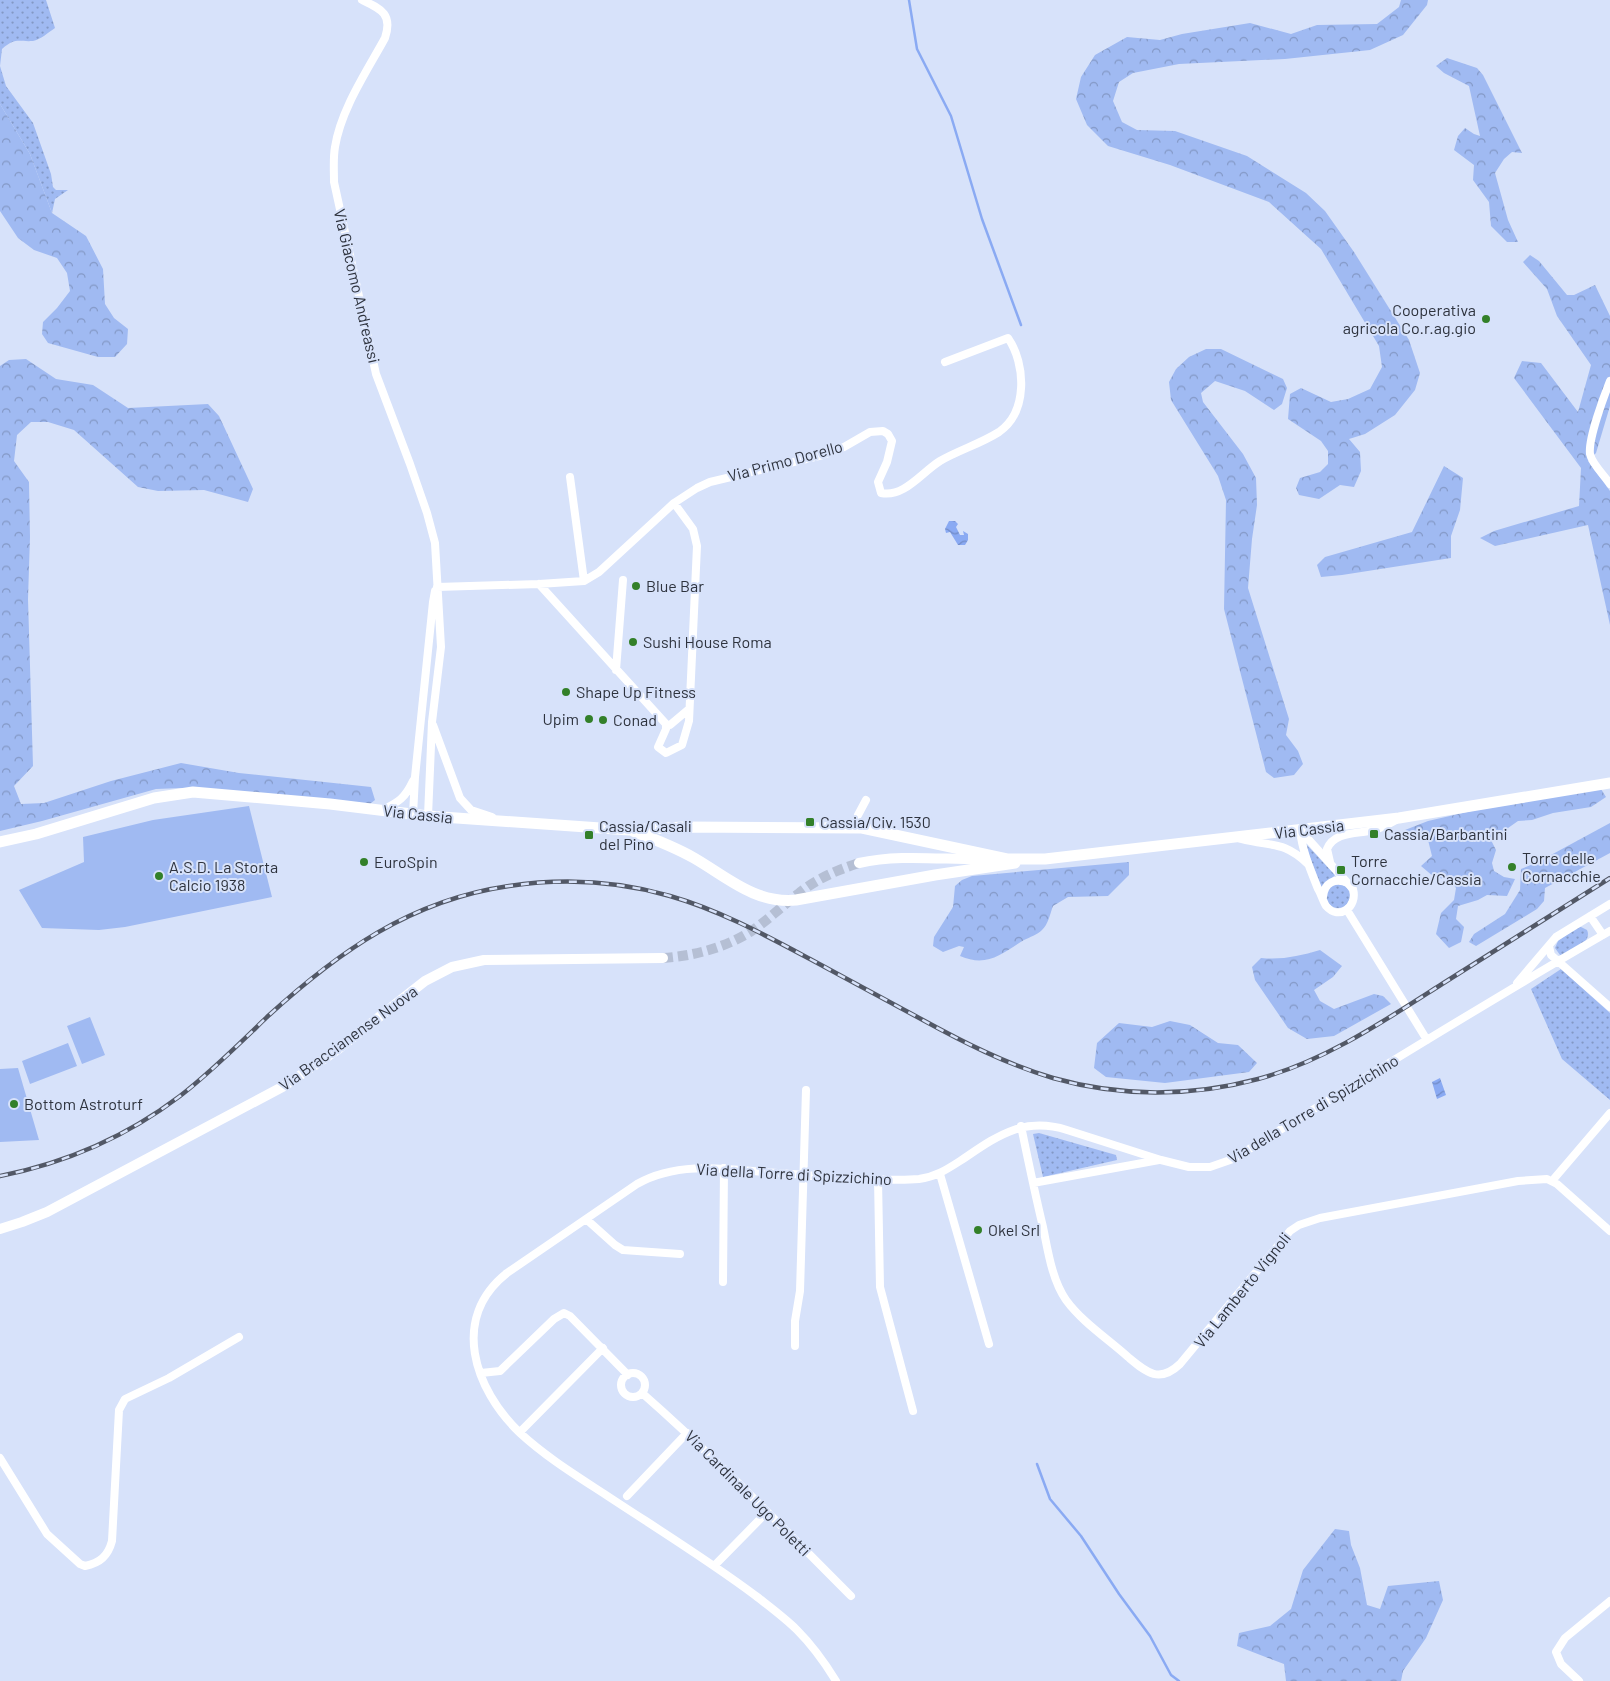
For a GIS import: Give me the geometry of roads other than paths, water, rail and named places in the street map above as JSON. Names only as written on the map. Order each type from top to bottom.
[{"type":"main road","name":"Via Cassia","points":[[0,842],[36,834],[154,798],[181,793],[223,794],[413,815],[630,830],[684,827],[862,828],[1006,859],[1045,859],[1399,818],[1610,783]]},
{"type":"main road","points":[[630,830],[683,852],[749,892],[779,901],[796,900],[935,875],[1045,859]]},
{"type":"main road","points":[[859,863],[891,858],[965,861],[1006,859]]},
{"type":"main road","name":"Via Braccianense Nuova","points":[[0,1229],[47,1212],[286,1085],[330,1055],[425,981],[452,967],[475,961],[498,959],[663,958]]},
{"type":"street","name":"Via Giacomo Andreassi","points":[[362,0],[383,12],[386,18],[387,29],[385,38],[348,107],[339,130],[334,151],[334,182],[376,374],[413,472],[433,533],[436,555],[440,646],[432,722],[428,816]]},
{"type":"street","name":"Via Primo Dorello","points":[[584,581],[599,572],[674,503],[710,482],[823,455],[844,448],[870,432],[883,432],[888,434],[892,440],[887,462],[878,482],[881,493],[891,495],[904,488],[940,461],[985,440],[1008,424],[1016,410],[1022,388],[1020,368],[1013,344],[1008,338],[945,362]]},
{"type":"street","points":[[1610,381],[1600,406],[1590,446],[1590,454],[1593,460],[1610,484]]},
{"type":"street","points":[[437,587],[584,581],[570,477]]},
{"type":"street","points":[[539,584],[666,724],[666,729],[658,747],[666,753],[682,745],[689,721],[696,546],[693,529],[674,503]]},
{"type":"street","points":[[616,670],[623,580]]},
{"type":"street","name":"Via Giacomo Andreassi","points":[[413,815],[415,777],[433,602],[437,587]]},
{"type":"street","points":[[438,597],[446,587]]},
{"type":"street","points":[[666,724],[670,725],[688,709]]},
{"type":"street","name":"Via Giacomo Andreassi","points":[[432,722],[457,794],[468,808],[513,823]]},
{"type":"street","points":[[418,756],[445,758]]},
{"type":"street","name":"Via Giacomo Andreassi","points":[[380,810],[397,804],[415,777]]},
{"type":"street","points":[[858,816],[866,800]]},
{"type":"street","points":[[1332,866],[1327,851],[1329,845],[1335,839],[1378,829],[1399,818]]},
{"type":"street","points":[[1300,830],[1353,889],[1354,898],[1347,910],[1342,912],[1332,911],[1325,904],[1308,864],[1300,830]]},
{"type":"street","points":[[1237,838],[1258,843],[1280,845],[1294,851],[1308,864]]},
{"type":"street","points":[[1323,899],[1324,889],[1331,882],[1341,880],[1350,885]]},
{"type":"street","name":"Via della Torre di Spizzichino","points":[[1511,990],[1556,937],[1610,904]]},
{"type":"street","points":[[1347,910],[1426,1040]]},
{"type":"street","points":[[1590,916],[1606,933]]},
{"type":"street","name":"Via della Torre di Spizzichino","points":[[836,1681],[825,1663],[797,1630],[756,1596],[714,1566],[572,1473],[520,1432],[504,1414],[490,1395],[481,1373],[474,1350],[473,1331],[478,1311],[489,1291],[507,1273],[637,1184],[659,1174],[681,1170],[724,1168],[878,1180],[917,1179],[940,1174],[993,1139],[1021,1126],[1040,1124],[1055,1126],[1182,1166],[1203,1168],[1225,1162],[1558,960],[1606,933]]},
{"type":"street","points":[[1549,946],[1551,955],[1610,1007]]},
{"type":"street","points":[[795,1346],[795,1321],[800,1291],[806,1090]]},
{"type":"street","points":[[1610,1114],[1552,1181],[1565,1190],[1610,1232]]},
{"type":"street","name":"Via Lamberto Vignoli","points":[[1021,1126],[1053,1267],[1065,1298],[1079,1314],[1140,1367],[1150,1373],[1161,1375],[1175,1369],[1186,1358],[1290,1231],[1299,1225],[1320,1218],[1518,1181],[1541,1179],[1552,1181]]},
{"type":"street","points":[[1033,1183],[1161,1160]]},
{"type":"street","points":[[723,1282],[724,1168]]},
{"type":"street","points":[[940,1174],[989,1344]]},
{"type":"street","points":[[878,1180],[880,1287],[913,1411]]},
{"type":"street","points":[[586,1219],[622,1250],[680,1254]]},
{"type":"street","name":"Via Cardinale Ugo Poletti","points":[[481,1373],[500,1371],[554,1319],[564,1313],[570,1316],[628,1374],[636,1374],[642,1378],[645,1386],[642,1393],[687,1433],[851,1596]]},
{"type":"street","points":[[0,1458],[47,1534],[80,1564],[85,1566],[98,1562],[109,1551],[112,1541],[119,1410],[122,1403],[125,1399],[168,1378],[239,1337]]},
{"type":"street","points":[[520,1432],[603,1348]]},
{"type":"street","points":[[628,1374],[621,1384],[625,1394],[628,1397],[636,1397],[642,1393]]},
{"type":"street","points":[[627,1496],[687,1433]]},
{"type":"street","points":[[714,1566],[767,1512]]},
{"type":"street","points":[[1579,1681],[1560,1664],[1556,1652],[1565,1638],[1610,1601]]},
{"type":"water","points":[[949,521],[955,521],[958,524],[956,527],[960,535],[964,535],[963,531],[968,534],[968,540],[965,545],[958,545],[950,532],[946,533],[945,529]]},
{"type":"water","points":[[1440,1078],[1446,1095],[1437,1099],[1432,1082]]},
{"type":"waterway","points":[[909,0],[917,49],[951,116],[982,219],[1021,325]]},
{"type":"waterway","points":[[1037,1464],[1050,1499],[1081,1536],[1119,1594],[1150,1636],[1171,1675],[1179,1681]]},
{"type":"tunnel","points":[[663,958],[686,955],[730,943],[756,928],[819,879],[859,863]]},
{"type":"railway","points":[[0,1176],[24,1171],[72,1156],[117,1136],[159,1111],[225,1058],[294,993],[321,971],[378,932],[408,916],[440,903],[473,893],[509,886],[549,882],[590,882],[630,887],[670,896],[706,908],[759,932],[953,1036],[1018,1066],[1053,1078],[1104,1089],[1181,1092],[1233,1085],[1258,1079],[1307,1062],[1330,1051],[1398,1012],[1610,878]]},
{"type":"place","name":"Cooperativa agricola Co.r.ag.gio","points":[[1486,319]]},
{"type":"place","name":"Blue Bar","points":[[636,586]]},
{"type":"place","name":"Sushi House Roma","points":[[633,642]]},
{"type":"place","name":"Shape Up Fitness","points":[[566,692]]},
{"type":"place","name":"Upim","points":[[589,719]]},
{"type":"place","name":"Conad","points":[[603,720]]},
{"type":"place","name":"Cassia/Civ. 1530","points":[[810,822]]},
{"type":"place","name":"Cassia/Barbantini","points":[[1374,834]]},
{"type":"place","name":"Cassia/Casali del Pino","points":[[589,835]]},
{"type":"place","name":"EuroSpin","points":[[364,862]]},
{"type":"place","name":"Torre delle Cornacchie","points":[[1512,867]]},
{"type":"place","name":"Torre Cornacchie/Cassia","points":[[1341,870]]},
{"type":"place","name":"A.S.D. La Storta Calcio 1938","points":[[159,876]]},
{"type":"place","name":"Bottom Astroturf","points":[[14,1104]]},
{"type":"place","name":"Okel Srl","points":[[978,1230]]}]
